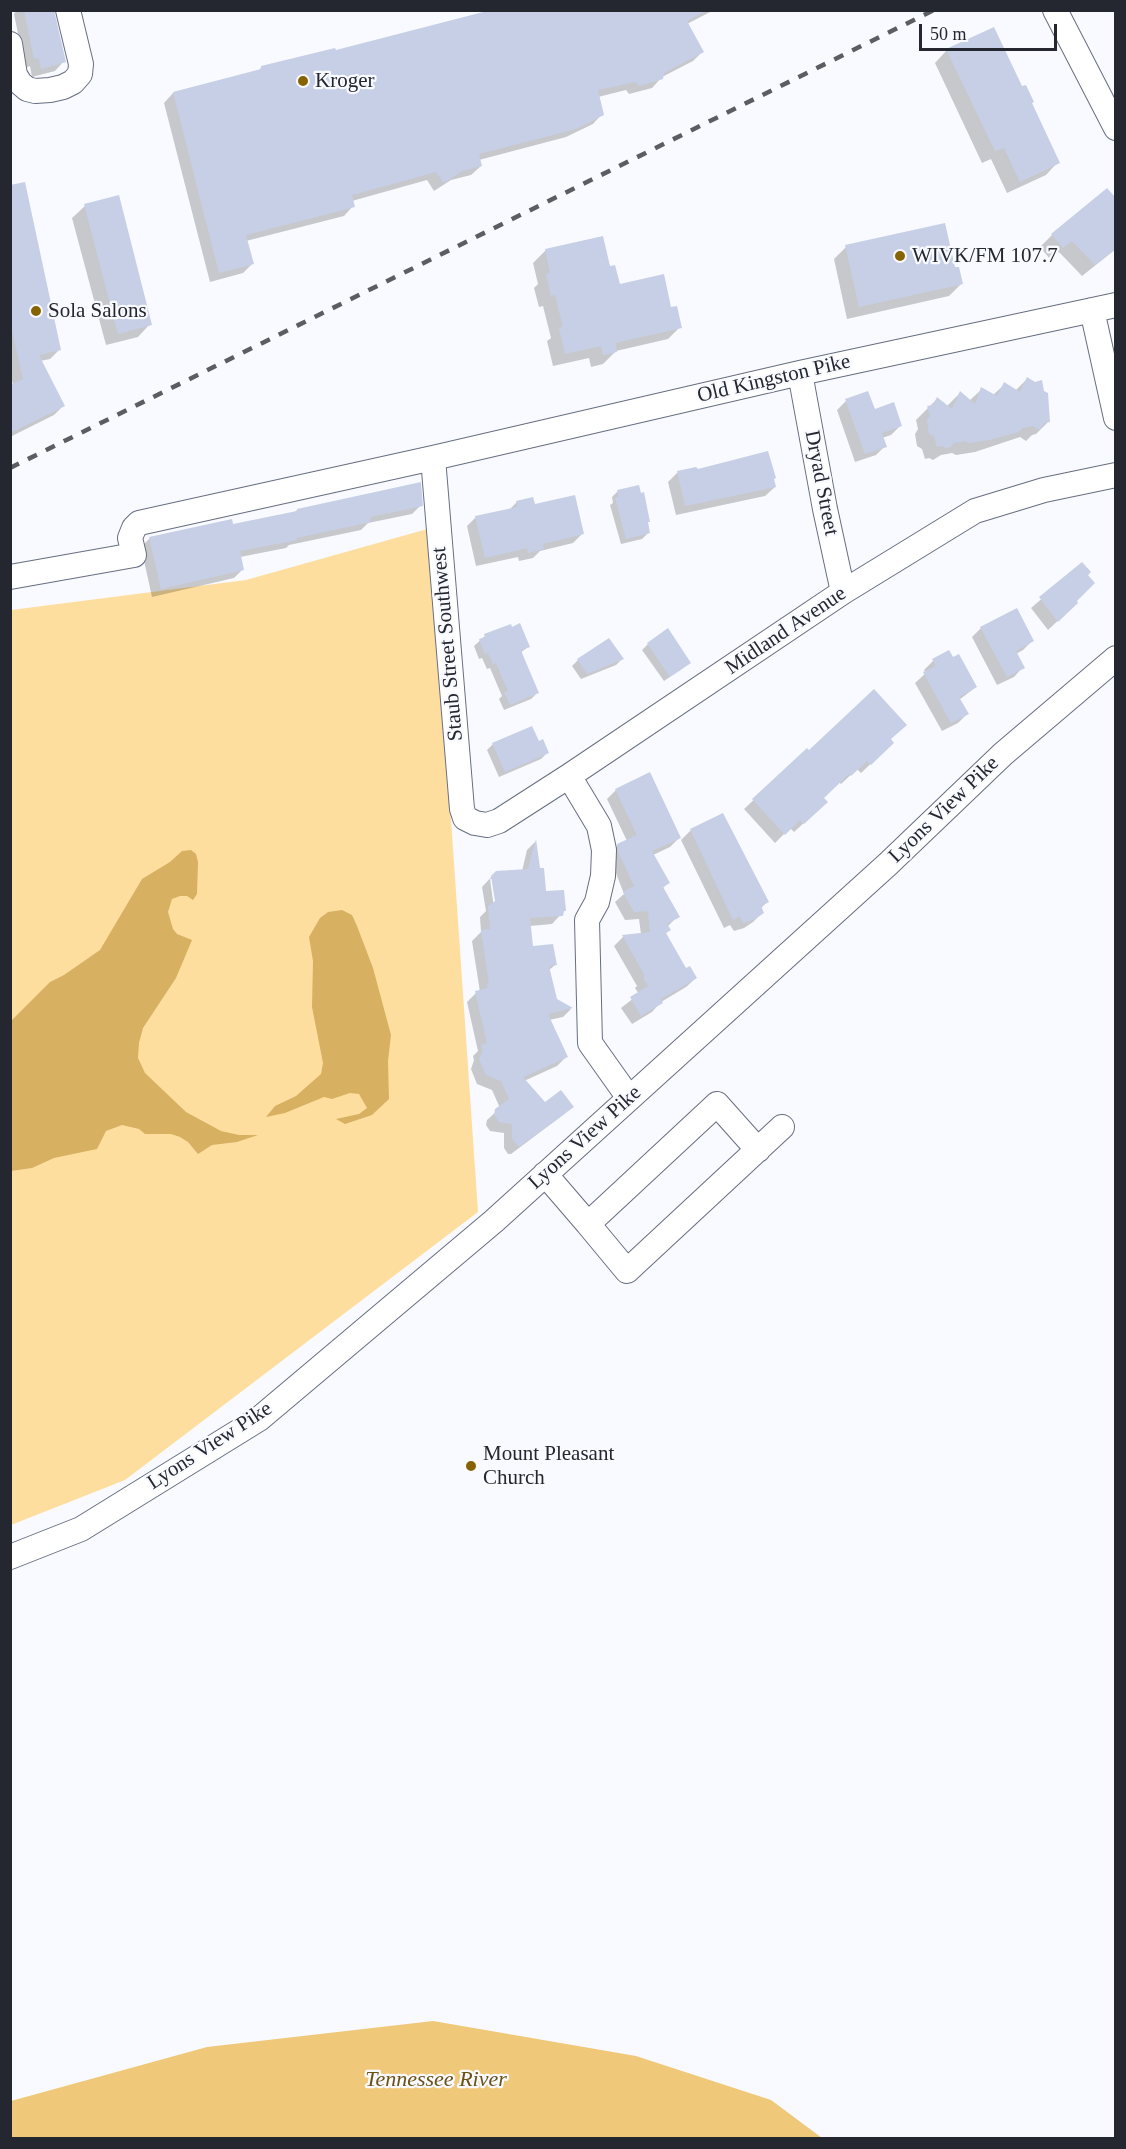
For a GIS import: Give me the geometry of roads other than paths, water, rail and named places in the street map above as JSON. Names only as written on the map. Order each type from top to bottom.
[{"type":"street","points":[[10,44],[15,75],[27,89],[51,90],[73,82],[80,74],[81,64],[68,10]]},
{"type":"street","points":[[1055,10],[1116,128]]},
{"type":"street","name":"Old Kingston Pike","points":[[10,577],[134,555],[130,538],[139,523],[800,373],[1116,305]]},
{"type":"street","points":[[1092,310],[1116,418]]},
{"type":"street","name":"Dryad Street","points":[[800,373],[843,592]]},
{"type":"street","name":"Staub Street Southwest","points":[[433,458],[462,809],[465,818],[475,823]]},
{"type":"street","name":"Midland Avenue","points":[[475,823],[487,825],[500,820],[843,592],[975,511],[1044,490],[1116,475]]},
{"type":"street","name":"Lyons View Pike","points":[[10,1557],[81,1529],[259,1419],[494,1221],[888,864],[1003,754],[1116,658]]},
{"type":"street","points":[[569,776],[598,826],[604,850],[603,876],[597,902],[587,920],[590,1043],[629,1098]]},
{"type":"street","points":[[588,1224],[717,1104],[758,1150]]},
{"type":"street","points":[[545,1174],[627,1271],[782,1127]]},
{"type":"water","name":"Tennessee River","points":[[433,2021],[636,2056],[771,2100],[822,2138],[11,2138],[11,2101],[207,2047]]},
{"type":"railway","points":[[10,468],[934,10]]},
{"type":"place","name":"Kroger","points":[[303,81]]},
{"type":"place","name":"WIVK/FM 107.7","points":[[900,256]]},
{"type":"place","name":"Sola Salons","points":[[36,311]]},
{"type":"place","name":"Mount Pleasant Church","points":[[471,1466]]}]
